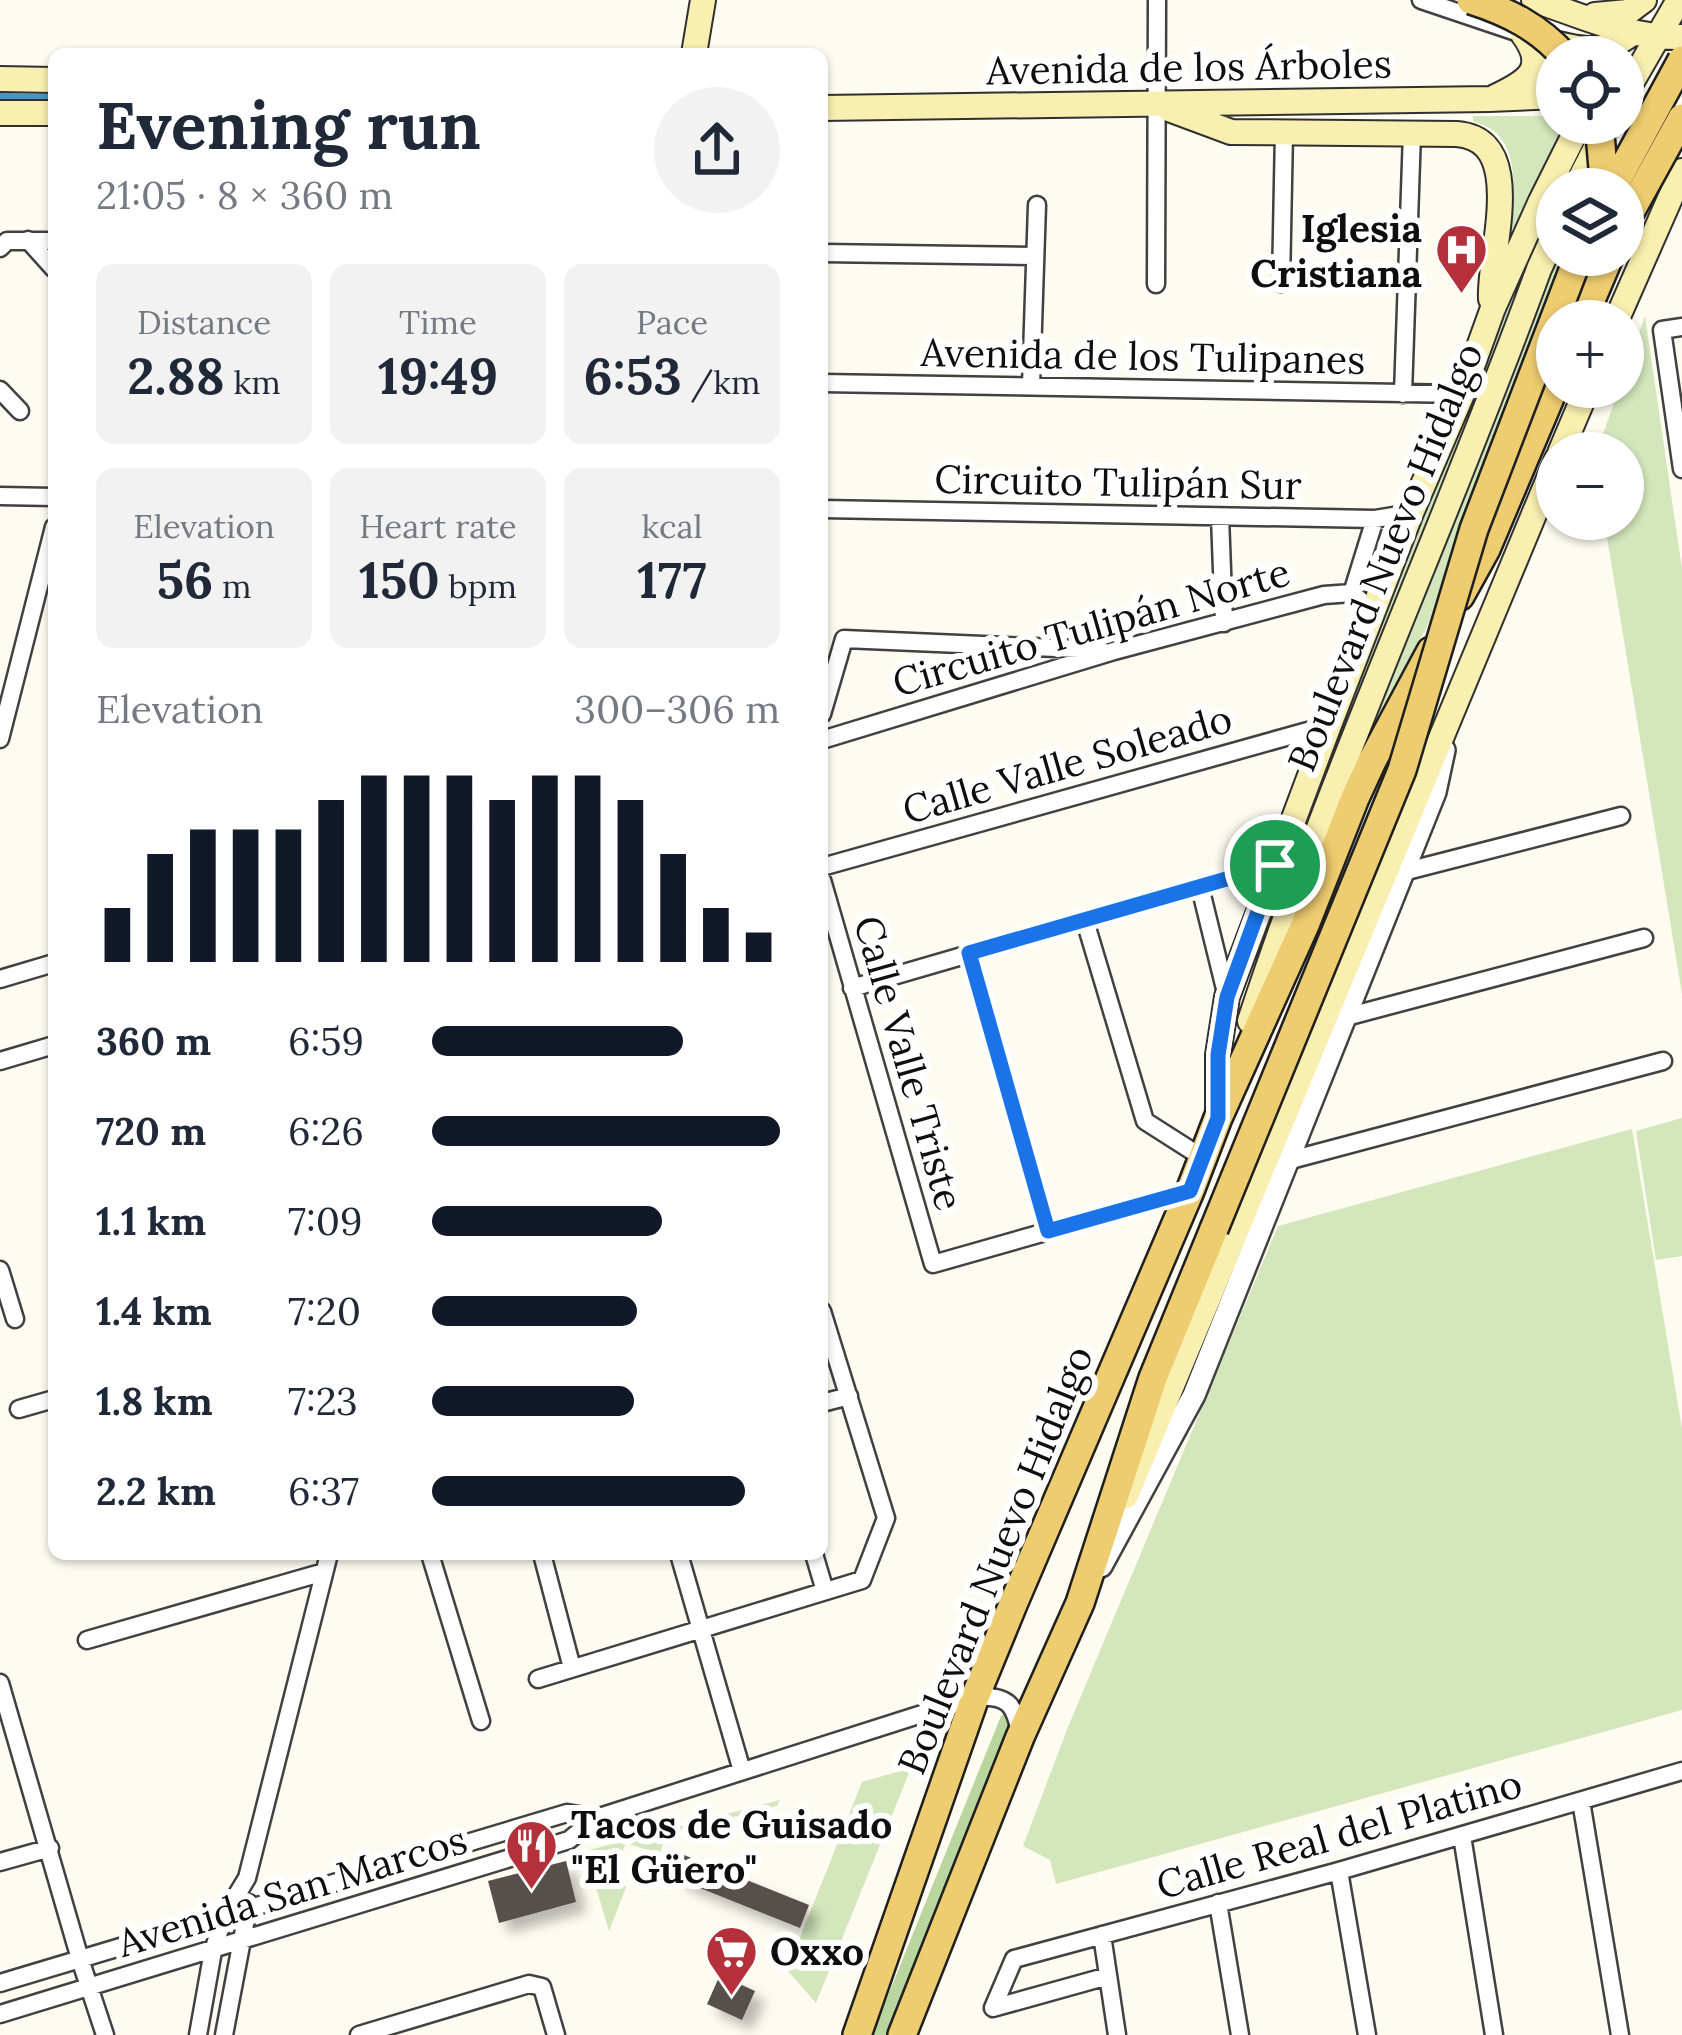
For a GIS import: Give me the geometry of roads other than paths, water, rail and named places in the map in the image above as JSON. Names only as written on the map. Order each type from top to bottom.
[{"type":"main road","points":[[695,48],[703,0]]},
{"type":"main road","points":[[1471,0],[1527,23],[1545,36]]},
{"type":"main road","points":[[1534,0],[1631,34],[1670,37]]},
{"type":"main road","points":[[1523,34],[1580,51],[1609,47],[1631,34],[1647,0]]},
{"type":"main road","points":[[1569,11],[1611,16],[1647,0]]},
{"type":"main road","points":[[1625,300],[1679,176],[1680,71],[1672,59],[1669,0]]},
{"type":"main road","points":[[1644,68],[1670,37],[1679,0]]},
{"type":"main road","points":[[1490,99],[1520,86],[1529,76],[1535,55],[1523,34]]},
{"type":"main road","points":[[1644,83],[1680,71]]},
{"type":"main road","points":[[1624,168],[1680,71]]},
{"type":"main road","points":[[0,79],[48,80]]},
{"type":"main road","name":"Avenida de los Árboles","points":[[828,108],[1536,97]]},
{"type":"main road","points":[[1155,105],[1231,132],[1470,135],[1488,149],[1501,190],[1490,293],[1493,308]]},
{"type":"main road","points":[[0,113],[48,113]]},
{"type":"main road","points":[[1644,187],[1682,118]]},
{"type":"main road","points":[[1218,1118],[1218,1055],[1227,997],[1493,308],[1570,144]]},
{"type":"main road","name":"Boulevard Nuevo Hidalgo","points":[[857,2035],[975,1696],[1190,1191],[1287,909],[1536,276]]},
{"type":"main road","name":"Boulevard Nuevo Hidalgo","points":[[1080,1603],[1153,1378],[1402,770],[1474,529],[1572,276]]},
{"type":"main road","name":"Boulevard Nuevo Hidalgo","points":[[1218,1118],[1305,926],[1372,760],[1486,550],[1546,408]]},
{"type":"main road","name":"Boulevard Nuevo Hidalgo","points":[[902,2035],[1020,1736],[1080,1603],[1536,510]]},
{"type":"street","points":[[1156,284],[1157,0]]},
{"type":"street","points":[[1421,0],[1523,34]]},
{"type":"street","points":[[1281,283],[1284,132]]},
{"type":"street","points":[[1403,394],[1412,133]]},
{"type":"street","points":[[1031,386],[1037,205]]},
{"type":"street","points":[[28,240],[48,262]]},
{"type":"street","points":[[0,248],[7,241],[48,241]]},
{"type":"street","points":[[828,253],[1034,256]]},
{"type":"street","points":[[1682,327],[1662,331],[1682,469]]},
{"type":"street","name":"Avenida de los Tulipanes","points":[[828,383],[1462,394]]},
{"type":"street","points":[[0,390],[20,411]]},
{"type":"street","points":[[0,496],[48,497]]},
{"type":"street","name":"Circuito Tulipán Sur","points":[[828,509],[1375,519],[1411,513]]},
{"type":"street","points":[[1220,517],[1224,623]]},
{"type":"street","name":"Boulevard Nuevo Hidalgo","points":[[1352,593],[1375,519]]},
{"type":"street","points":[[0,739],[48,551]]},
{"type":"street","name":"Circuito Tulipán Norte","points":[[828,738],[1114,651],[1324,595],[1352,593],[1373,611]]},
{"type":"street","points":[[828,694],[844,639],[1114,651]]},
{"type":"street","name":"Boulevard Nuevo Hidalgo","points":[[1080,1603],[1194,1395],[1435,792],[1452,714]]},
{"type":"street","name":"Calle Valle Soleado","points":[[828,865],[1329,725]]},
{"type":"street","points":[[1403,872],[1621,816]]},
{"type":"street","points":[[852,988],[1275,865]]},
{"type":"street","points":[[1200,886],[1227,997]]},
{"type":"street","name":"Calle Valle Triste","points":[[828,902],[933,1264],[1048,1231]]},
{"type":"street","points":[[1085,921],[1145,1121],[1203,1158]]},
{"type":"street","points":[[1346,1017],[1644,938]]},
{"type":"street","points":[[969,953],[1048,1231],[1190,1191]]},
{"type":"street","points":[[0,979],[48,966]]},
{"type":"street","points":[[0,1061],[48,1047]]},
{"type":"street","points":[[1287,1162],[1664,1061]]},
{"type":"street","points":[[0,1270],[15,1319]]},
{"type":"street","points":[[538,1679],[862,1580],[886,1518],[828,1330]]},
{"type":"street","points":[[828,1401],[849,1396]]},
{"type":"street","points":[[19,1408],[48,1401]]},
{"type":"street","points":[[432,1560],[482,1721]]},
{"type":"street","points":[[544,1560],[572,1668]]},
{"type":"street","points":[[682,1560],[742,1771]]},
{"type":"street","points":[[816,1560],[825,1591]]},
{"type":"street","points":[[86,1640],[280,1585],[326,1563]]},
{"type":"street","points":[[198,2035],[213,1951],[224,1916],[247,1878],[326,1563]]},
{"type":"street","points":[[0,1683],[7,1729],[50,1848],[106,2035]]},
{"type":"street","points":[[975,1696],[1005,1699],[1017,1714],[1020,1736]]},
{"type":"street","name":"Avenida San Marcos","points":[[0,2014],[569,1840],[596,1818],[975,1696]]},
{"type":"street","name":"Calle Real del Platino","points":[[1108,1976],[993,2008],[1014,1959],[1340,1871],[1682,1771]]},
{"type":"street","points":[[1581,1802],[1620,2035]]},
{"type":"street","name":"Avenida San Marcos","points":[[0,1983],[567,1813],[596,1818]]},
{"type":"street","points":[[1462,1836],[1494,2035]]},
{"type":"street","points":[[0,1862],[50,1848]]},
{"type":"street","points":[[1340,1871],[1366,2035]]},
{"type":"street","points":[[224,2035],[249,1908],[247,1878]]},
{"type":"street","points":[[1218,1903],[1240,2035]]},
{"type":"street","points":[[1102,1934],[1117,2035]]},
{"type":"street","points":[[358,2035],[530,1984],[542,1987],[556,2035]]},
{"type":"waterway","points":[[0,96],[48,97]]},
{"type":"place","name":"Iglesia Cristiana","points":[[1461,296]]},
{"type":"place","name":"Tacos de Guisado \"El Güero\"","points":[[532,1892]]},
{"type":"place","name":"Oxxo","points":[[731,1997]]}]
